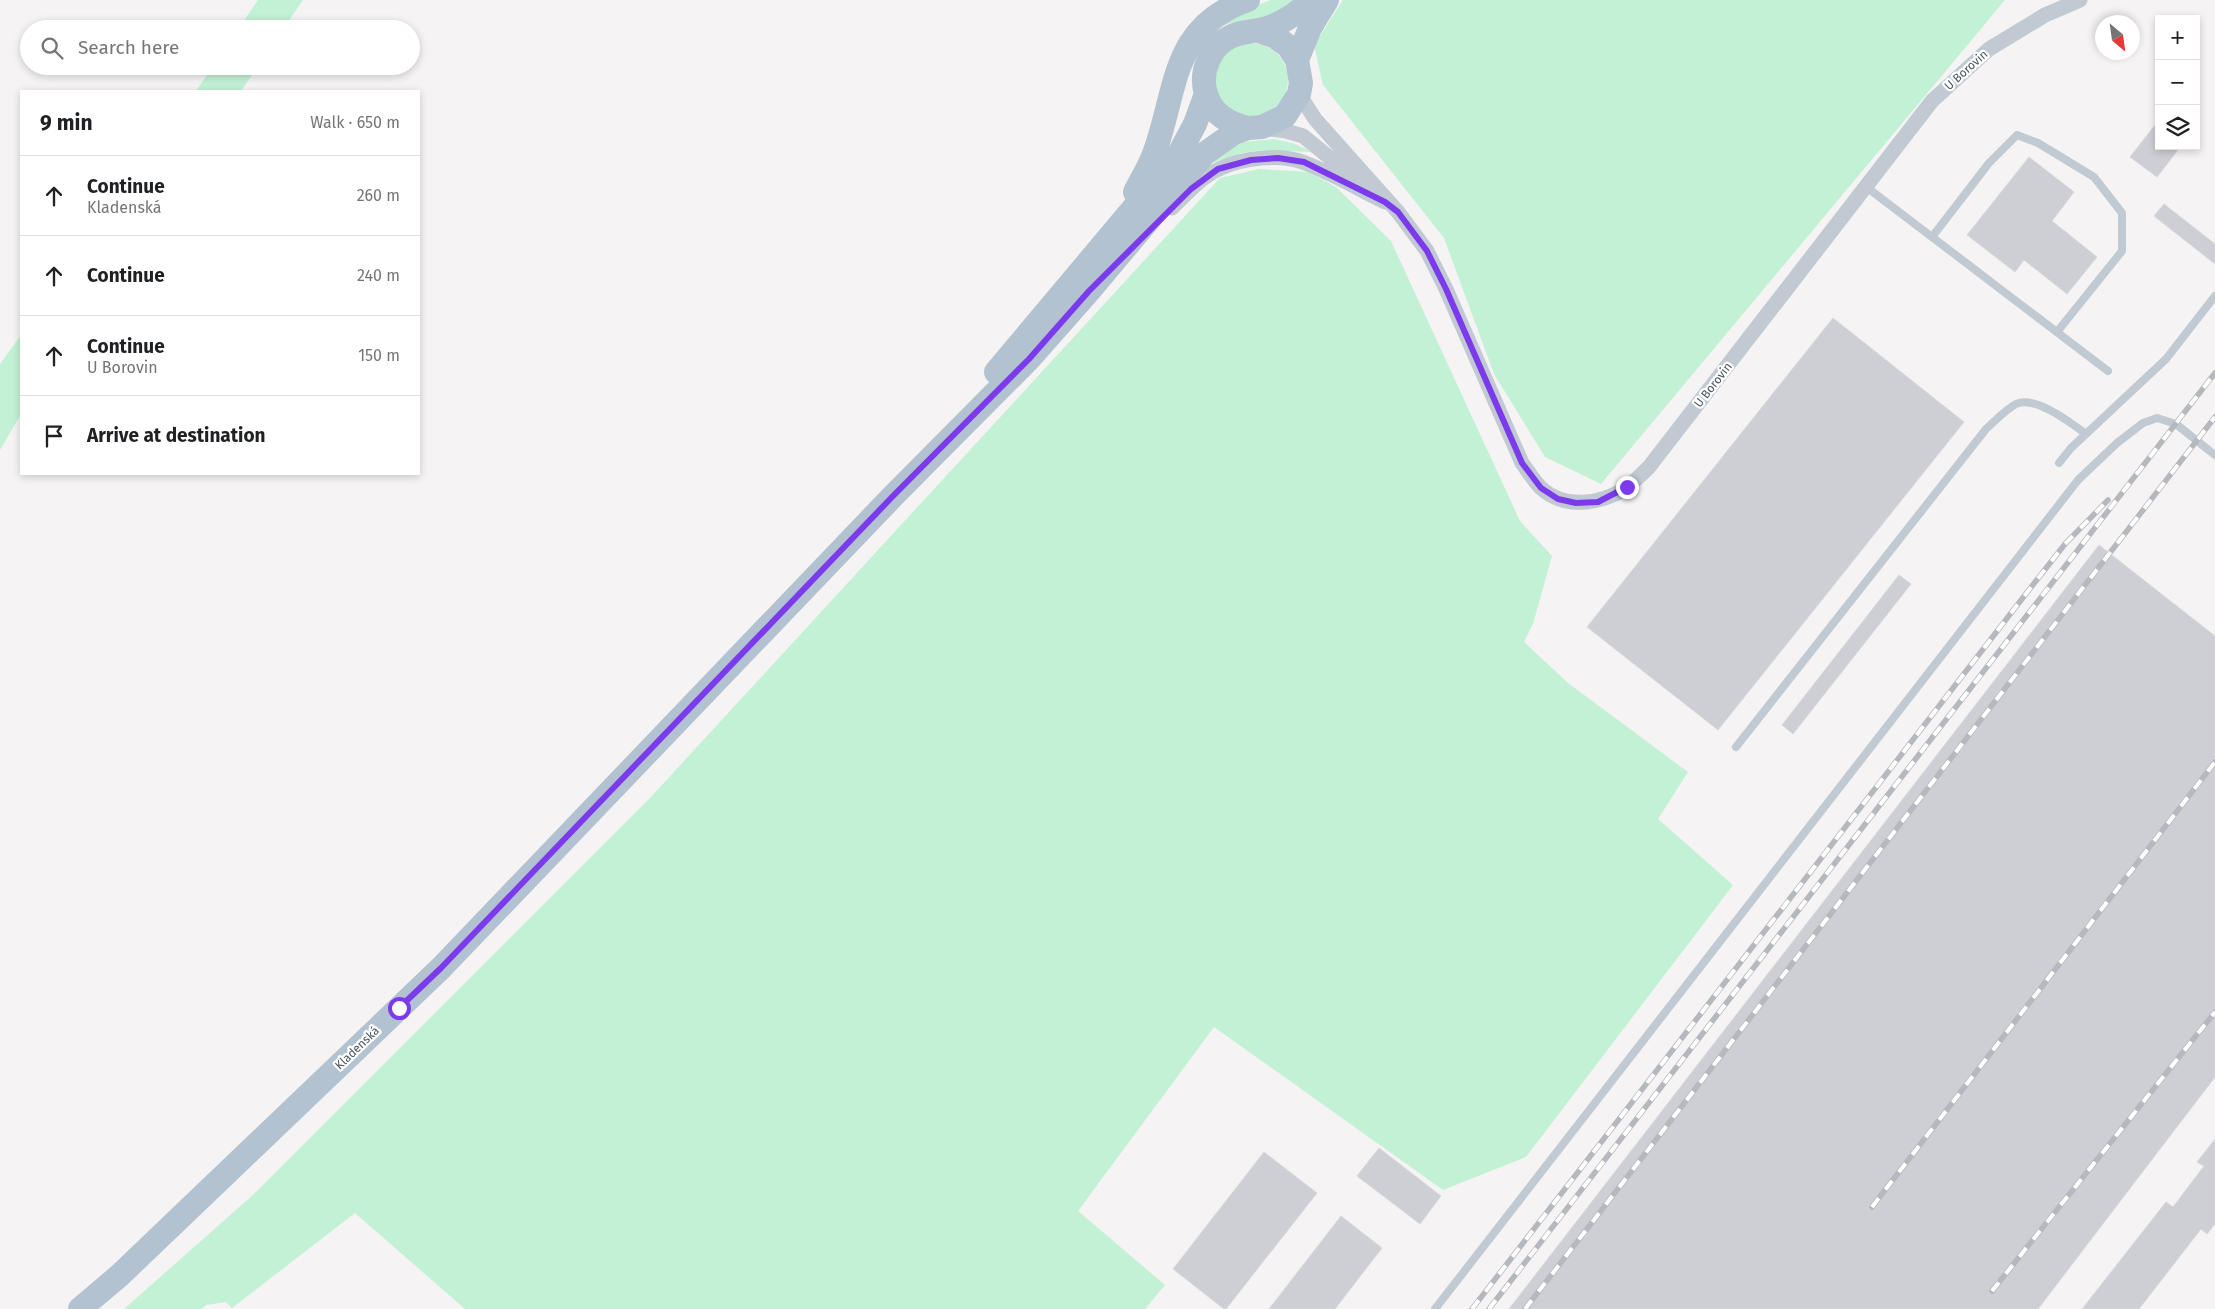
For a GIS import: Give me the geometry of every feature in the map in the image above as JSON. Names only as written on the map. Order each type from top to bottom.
[{"type":"main road","points":[[1095,255],[1131,200],[1154,154],[1176,73],[1187,46],[1201,28],[1218,14],[1248,0]]},
{"type":"main road","points":[[1255,128],[1234,125],[1222,118],[1212,107],[1206,94],[1204,81],[1206,67],[1211,54],[1220,44],[1232,36],[1258,31],[1285,20],[1311,0]]},
{"type":"main road","points":[[1297,60],[1310,28],[1327,0]]},
{"type":"main road","points":[[893,496],[1029,359],[1204,154],[1220,140],[1285,116],[1293,106],[1299,94],[1301,83],[1297,60],[1288,46],[1274,36],[1258,31]]},
{"type":"main road","points":[[893,496],[1179,154],[1195,124],[1206,94]]},
{"type":"main road","name":"Kladenská","points":[[80,1309],[120,1275],[441,968],[893,496]]},
{"type":"street","name":"U Borovin","points":[[1398,212],[1427,251],[1522,463],[1541,488],[1558,499],[1576,503],[1598,502],[1627,487],[1649,467],[1932,101],[1969,65],[2016,31],[2045,15],[2080,0]]},
{"type":"street","points":[[1299,94],[1315,119],[1398,212]]},
{"type":"street","points":[[1255,128],[1286,131],[1303,136],[1398,212]]},
{"type":"street","points":[[1089,291],[1191,189],[1218,169],[1251,160],[1278,158],[1304,162],[1385,202]]},
{"type":"lane","points":[[1932,237],[1989,163],[2017,135],[2038,142],[2094,177],[2122,213],[2122,251],[2057,332]]},
{"type":"lane","points":[[1866,186],[2108,371]]},
{"type":"lane","points":[[2059,463],[2086,434],[2166,359],[2215,296]]},
{"type":"lane","points":[[1736,747],[1980,436],[2003,413],[2018,403],[2032,403],[2059,415],[2086,434]]},
{"type":"lane","points":[[1435,1309],[2078,480],[2117,443],[2143,423],[2157,418],[2176,424],[2215,455]]},
{"type":"green space","points":[[258,0],[303,0],[289,20],[244,20]]},
{"type":"green space","points":[[1271,0],[1299,0],[1271,18],[1254,18],[1223,25],[1240,11]]},
{"type":"green space","points":[[1343,0],[2005,0],[1601,484],[1545,457],[1494,374],[1444,238],[1323,85],[1314,45]]},
{"type":"green space","points":[[1251,43],[1265,46],[1277,54],[1285,66],[1288,80],[1285,94],[1277,106],[1265,114],[1251,117],[1237,114],[1225,106],[1217,94],[1214,80],[1217,66],[1225,54],[1237,46]]},
{"type":"green space","points":[[207,75],[252,75],[242,90],[197,90]]},
{"type":"green space","points":[[1274,139],[1292,143],[1310,152],[1263,150],[1243,153],[1208,164],[1234,143]]},
{"type":"green space","points":[[1259,169],[1310,172],[1337,188],[1391,241],[1520,521],[1552,556],[1533,624],[1524,642],[1568,683],[1688,772],[1658,819],[1733,885],[1526,1157],[1443,1190],[1214,1027],[1078,1211],[1165,1285],[1145,1309],[465,1309],[355,1213],[232,1308],[226,1302],[206,1305],[202,1309],[124,1309],[254,1194],[650,798],[1220,178]]},
{"type":"green space","points":[[20,336],[20,416],[0,450],[0,364]]},
{"type":"building","points":[[2155,125],[2155,150],[2178,150],[2157,177],[2130,157]]},
{"type":"building","points":[[2029,157],[2074,192],[2052,221],[2097,257],[2067,294],[2024,260],[2015,272],[1967,235]]},
{"type":"building","points":[[2164,204],[2215,244],[2215,264],[2154,216]]},
{"type":"building","points":[[1833,318],[1964,422],[1718,730],[1587,627]]},
{"type":"building","points":[[2099,545],[2215,636],[2215,1077],[2038,1309],[1509,1309]]},
{"type":"building","points":[[1899,575],[1911,584],[1793,734],[1782,725]]},
{"type":"building","points":[[2215,1139],[2215,1224],[2207,1234],[2201,1229],[2139,1309],[2082,1309],[2166,1202],[2173,1207],[2204,1166],[2197,1162]]},
{"type":"building","points":[[1379,1148],[1441,1196],[1420,1224],[1357,1176]]},
{"type":"building","points":[[1264,1152],[1317,1193],[1226,1309],[1224,1309],[1173,1269]]},
{"type":"building","points":[[1341,1216],[1382,1248],[1335,1309],[1269,1309]]},
{"type":"railway","points":[[1489,1309],[2215,373]]},
{"type":"railway","points":[[1525,1309],[2215,417]]},
{"type":"railway","points":[[1472,1309],[2065,544],[2108,500]]},
{"type":"railway","points":[[1872,1207],[2215,762]]},
{"type":"railway","points":[[1992,1291],[2215,1012]]},
{"type":"route","points":[[399,1008],[441,968],[893,496],[1029,359],[1089,291],[1191,189],[1218,169],[1251,160],[1278,158],[1304,162],[1385,202],[1398,212],[1427,251],[1446,289],[1522,463],[1541,488],[1558,499],[1576,503],[1598,502],[1627,487]]}]
